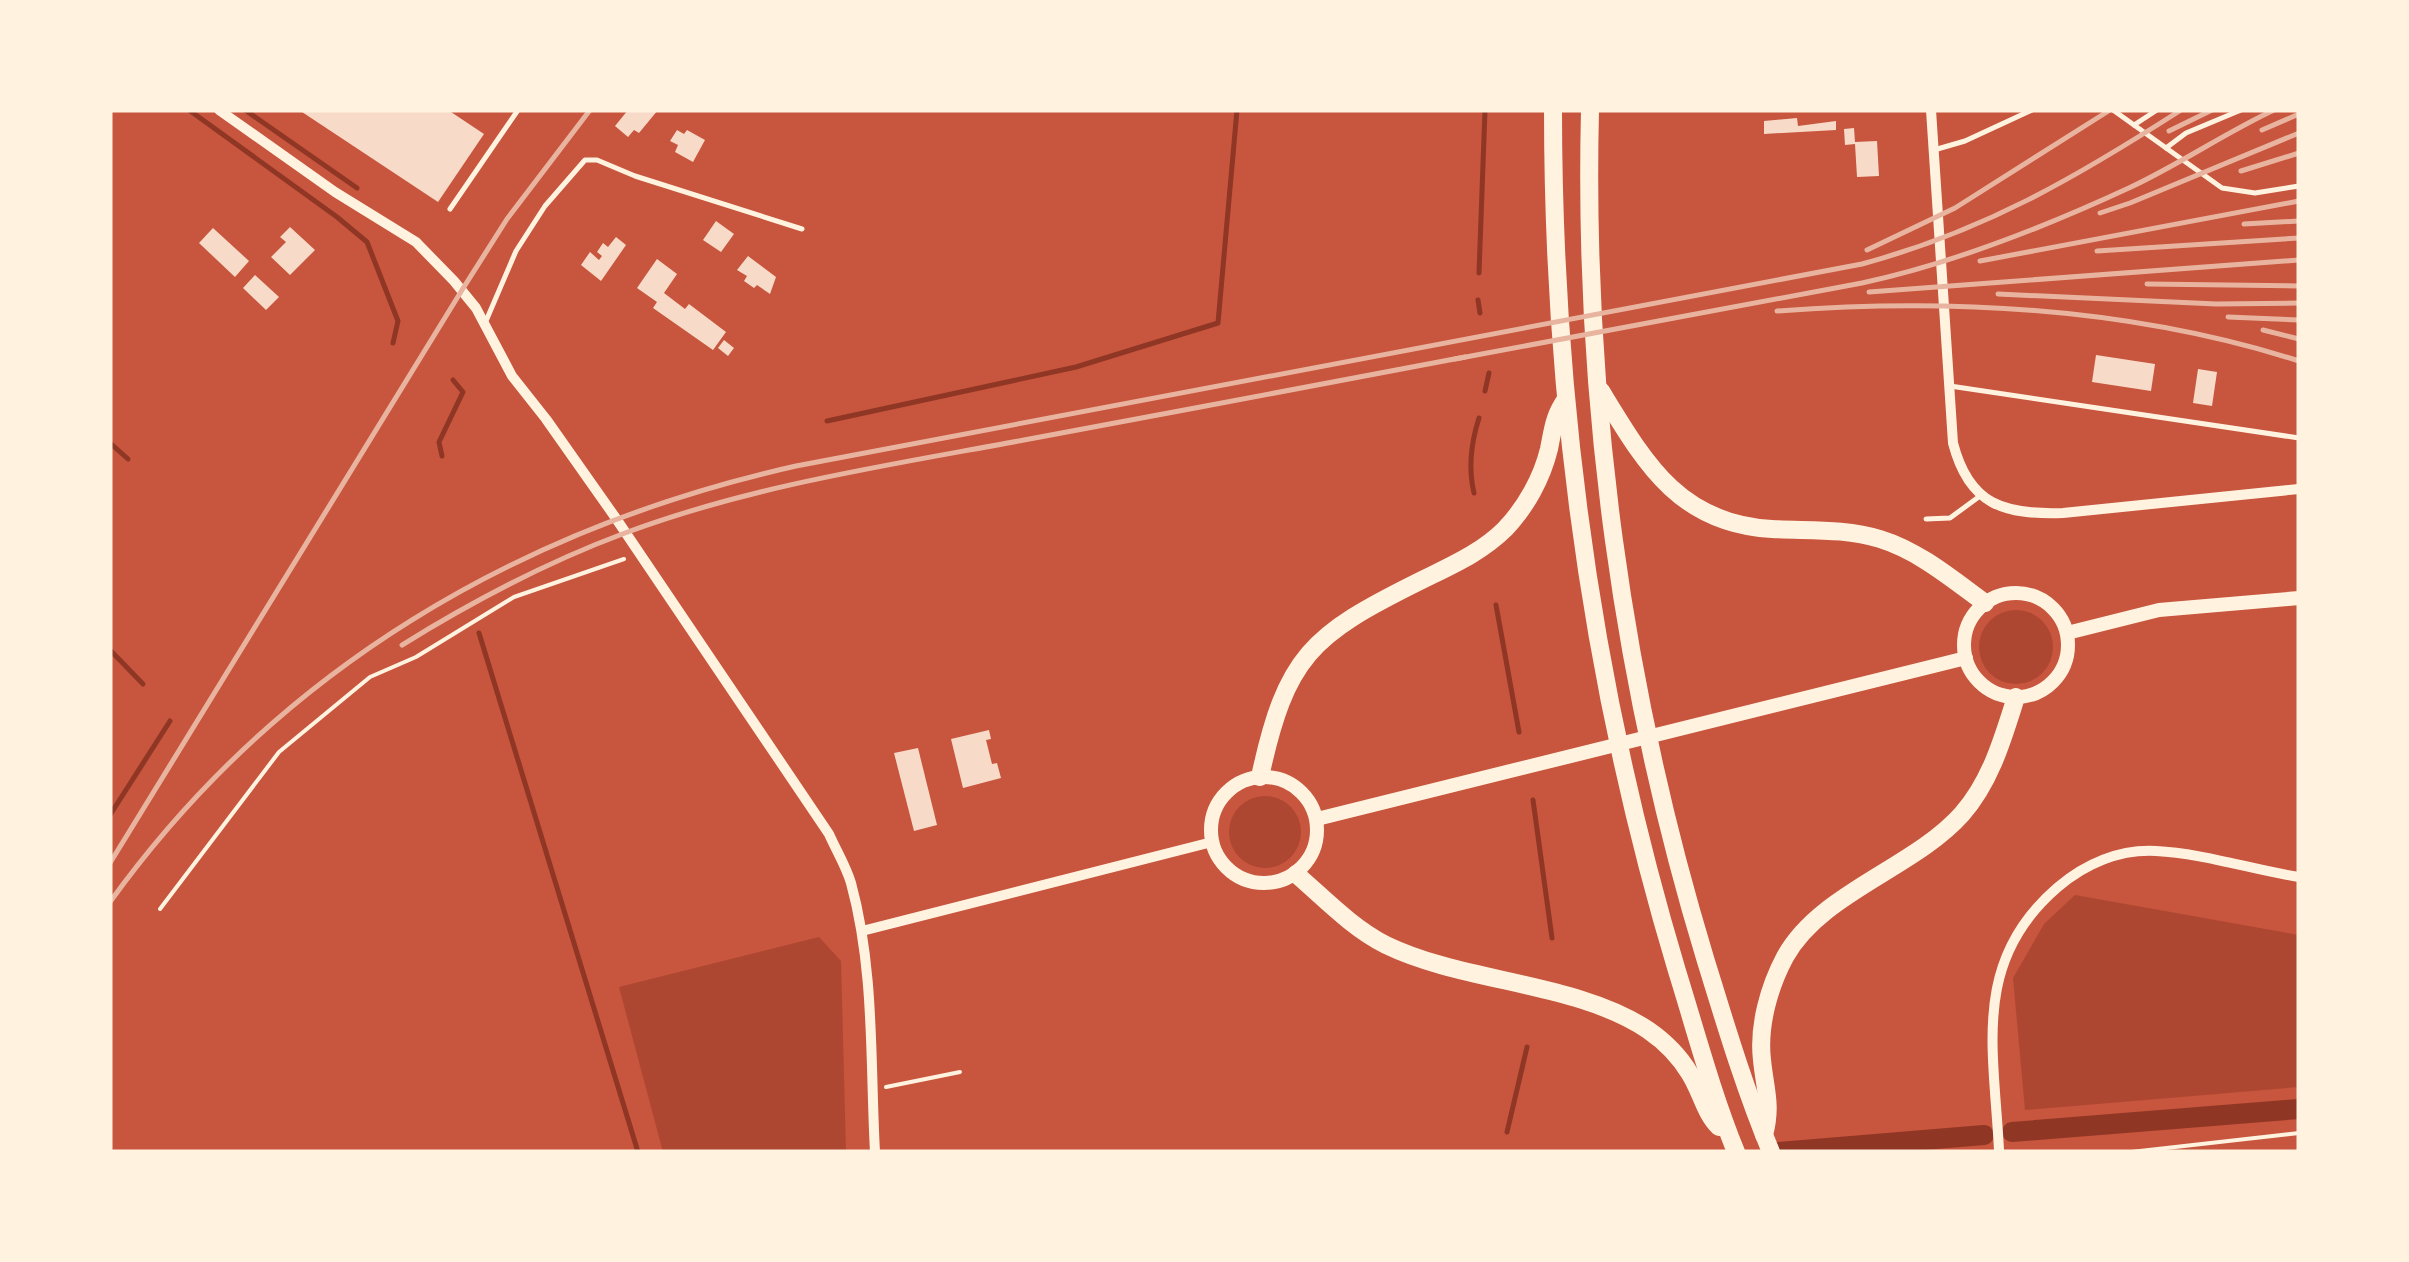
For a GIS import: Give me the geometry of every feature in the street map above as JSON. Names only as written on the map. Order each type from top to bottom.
[{"type":"highway","points":[[1552,110],[1555,261],[1566,399],[1576,494],[1608,698],[1657,903],[1736,1152]]},
{"type":"highway","points":[[1590,110],[1590,255],[1614,545],[1660,794],[1698,936],[1768,1144]]},
{"type":"highway","points":[[1600,389],[1653,471],[1676,494],[1705,513],[1750,528],[1835,531],[1879,539],[1916,555],[1985,603]]},
{"type":"highway","points":[[1260,777],[1279,702],[1302,659],[1339,625],[1464,559],[1506,527],[1526,504],[1540,476],[1555,415],[1566,399]]},
{"type":"highway","points":[[1768,1144],[1771,1111],[1762,1031],[1786,955],[1834,907],[1939,836],[1962,815],[1990,772],[2016,697]]},
{"type":"highway","points":[[1296,874],[1354,924],[1384,944],[1421,958],[1613,1011],[1646,1029],[1676,1056],[1690,1074],[1715,1125],[1728,1133]]},
{"type":"street","points":[[219,110],[335,192],[416,242],[454,281],[485,324],[512,376],[546,419],[828,834],[850,879],[862,931],[870,994],[876,1152]]},
{"type":"street","points":[[1931,110],[1953,443],[1960,470],[1980,496],[2005,510],[2063,514],[2299,489]]},
{"type":"street","points":[[2000,595],[2034,596],[2049,604],[2067,633],[2066,660],[2061,672],[2042,690],[2016,697],[1990,690],[1979,682],[1966,658],[1964,645],[1969,622],[1985,603],[2000,595]]},
{"type":"street","points":[[2067,633],[2159,610],[2299,598]]},
{"type":"street","points":[[1316,819],[1966,658]]},
{"type":"street","points":[[1260,777],[1296,787],[1312,806],[1316,819],[1316,843],[1305,865],[1296,874],[1274,883],[1240,878],[1222,864],[1212,842],[1210,829],[1217,804],[1235,785],[1260,777]]},
{"type":"street","points":[[862,931],[1212,842]]},
{"type":"street","points":[[1999,1150],[1992,1010],[2002,961],[2032,908],[2074,873],[2115,854],[2155,851],[2299,877]]},
{"type":"lane","points":[[450,209],[518,110]]},
{"type":"lane","points":[[1934,150],[1965,141],[2032,110]]},
{"type":"lane","points":[[2112,110],[2222,188],[2254,193],[2299,186]]},
{"type":"lane","points":[[2134,125],[2157,110]]},
{"type":"lane","points":[[2166,148],[2186,133],[2241,110]]},
{"type":"lane","points":[[485,324],[516,250],[585,160],[597,160],[635,176],[802,229]]},
{"type":"lane","points":[[1950,386],[2299,438]]},
{"type":"lane","points":[[1926,519],[1950,518],[1980,496]]},
{"type":"path","points":[[160,910],[279,752],[370,676],[416,657],[514,597],[638,553]]},
{"type":"path","points":[[872,1089],[960,1072]]},
{"type":"path","points":[[2131,1152],[2299,1133]]},
{"type":"shaded area","points":[[2016,610],[2042,621],[2053,647],[2042,673],[2016,684],[1990,673],[1979,647],[1990,621]]},
{"type":"shaded area","points":[[1265,796],[1279,798],[1291,806],[1299,818],[1299,846],[1291,858],[1279,866],[1265,868],[1251,866],[1239,858],[1231,846],[1229,832],[1231,818],[1239,806],[1251,798]]},
{"type":"shaded area","points":[[2075,895],[2299,935],[2299,1087],[2025,1110],[2013,978],[2044,924]]},
{"type":"shaded area","points":[[819,937],[841,961],[846,1152],[663,1152],[619,987]]},
{"type":"building","points":[[299,110],[448,110],[484,134],[438,202]]},
{"type":"building","points":[[628,110],[658,110],[639,133],[634,130],[628,137],[615,126]]},
{"type":"building","points":[[1797,118],[1798,126],[1836,121],[1836,130],[1764,134],[1764,121]]},
{"type":"building","points":[[1854,128],[1855,142],[1877,141],[1879,176],[1857,177],[1855,144],[1845,145],[1844,129]]},
{"type":"building","points":[[677,130],[684,134],[687,130],[705,140],[693,162],[675,152],[678,145],[670,141]]},
{"type":"building","points":[[716,221],[734,234],[721,252],[703,240]]},
{"type":"building","points":[[290,227],[315,250],[290,275],[271,257],[286,242],[280,237]]},
{"type":"building","points":[[213,228],[249,261],[235,277],[199,243]]},
{"type":"building","points":[[616,237],[626,245],[601,281],[581,265],[590,252],[599,260],[602,256],[597,252],[603,243],[608,247]]},
{"type":"building","points":[[748,256],[776,277],[770,294],[744,281],[747,276],[737,270]]},
{"type":"building","points":[[657,259],[677,274],[664,293],[685,309],[689,304],[726,332],[713,350],[653,308],[657,302],[637,288]]},
{"type":"building","points":[[255,275],[279,297],[266,310],[243,288]]},
{"type":"building","points":[[724,340],[734,348],[728,356],[718,348]]},
{"type":"building","points":[[2096,355],[2155,364],[2151,391],[2092,382]]},
{"type":"building","points":[[2198,369],[2217,372],[2212,406],[2193,403]]},
{"type":"building","points":[[989,730],[991,739],[986,740],[992,764],[997,763],[1001,778],[963,788],[951,739]]},
{"type":"building","points":[[918,748],[937,825],[914,831],[894,753]]},
{"type":"waterway","points":[[189,110],[367,242],[398,321],[393,343]]},
{"type":"waterway","points":[[245,110],[357,188]]},
{"type":"waterway","points":[[827,421],[1076,367],[1218,323],[1237,110]]},
{"type":"waterway","points":[[1479,273],[1485,110]]},
{"type":"waterway","points":[[1478,300],[1480,313]]},
{"type":"waterway","points":[[1485,391],[1489,373]]},
{"type":"waterway","points":[[442,456],[439,442],[463,392],[453,380]]},
{"type":"waterway","points":[[1474,493],[1471,456],[1479,418]]},
{"type":"waterway","points":[[110,443],[128,459]]},
{"type":"waterway","points":[[1496,605],[1519,732]]},
{"type":"waterway","points":[[479,633],[638,1152]]},
{"type":"waterway","points":[[110,650],[143,684]]},
{"type":"waterway","points":[[110,815],[170,721]]},
{"type":"waterway","points":[[1533,800],[1552,938]]},
{"type":"waterway","points":[[1507,1132],[1527,1047]]},
{"type":"waterway","points":[[2012,1132],[2299,1109]]},
{"type":"waterway","points":[[1777,1152],[1984,1135]]},
{"type":"railway","points":[[110,863],[507,219],[590,110]]},
{"type":"railway","points":[[1867,250],[1955,208],[2110,110]]},
{"type":"railway","points":[[110,902],[176,819],[249,744],[328,678],[412,620],[502,570],[596,528],[694,493],[796,466],[1862,264],[1989,219],[2104,158],[2181,110]]},
{"type":"railway","points":[[2169,131],[2212,110]]},
{"type":"railway","points":[[1455,359],[1862,283],[1931,265],[2033,230],[2099,202],[2274,110]]},
{"type":"railway","points":[[2262,130],[2299,114]]},
{"type":"railway","points":[[2100,213],[2299,133]]},
{"type":"railway","points":[[2241,171],[2299,153]]},
{"type":"railway","points":[[1980,261],[2299,201]]},
{"type":"railway","points":[[2244,224],[2299,221]]},
{"type":"railway","points":[[2097,251],[2299,238]]},
{"type":"railway","points":[[1869,292],[2299,260]]},
{"type":"railway","points":[[2147,284],[2299,286]]},
{"type":"railway","points":[[1998,294],[2216,304],[2299,303]]},
{"type":"railway","points":[[1777,311],[1908,306],[2041,311],[2172,329],[2299,361]]},
{"type":"railway","points":[[2228,317],[2299,320]]},
{"type":"railway","points":[[2263,330],[2299,339]]},
{"type":"railway","points":[[402,645],[483,598],[567,557],[625,533],[723,502],[873,468],[1465,357]]}]
